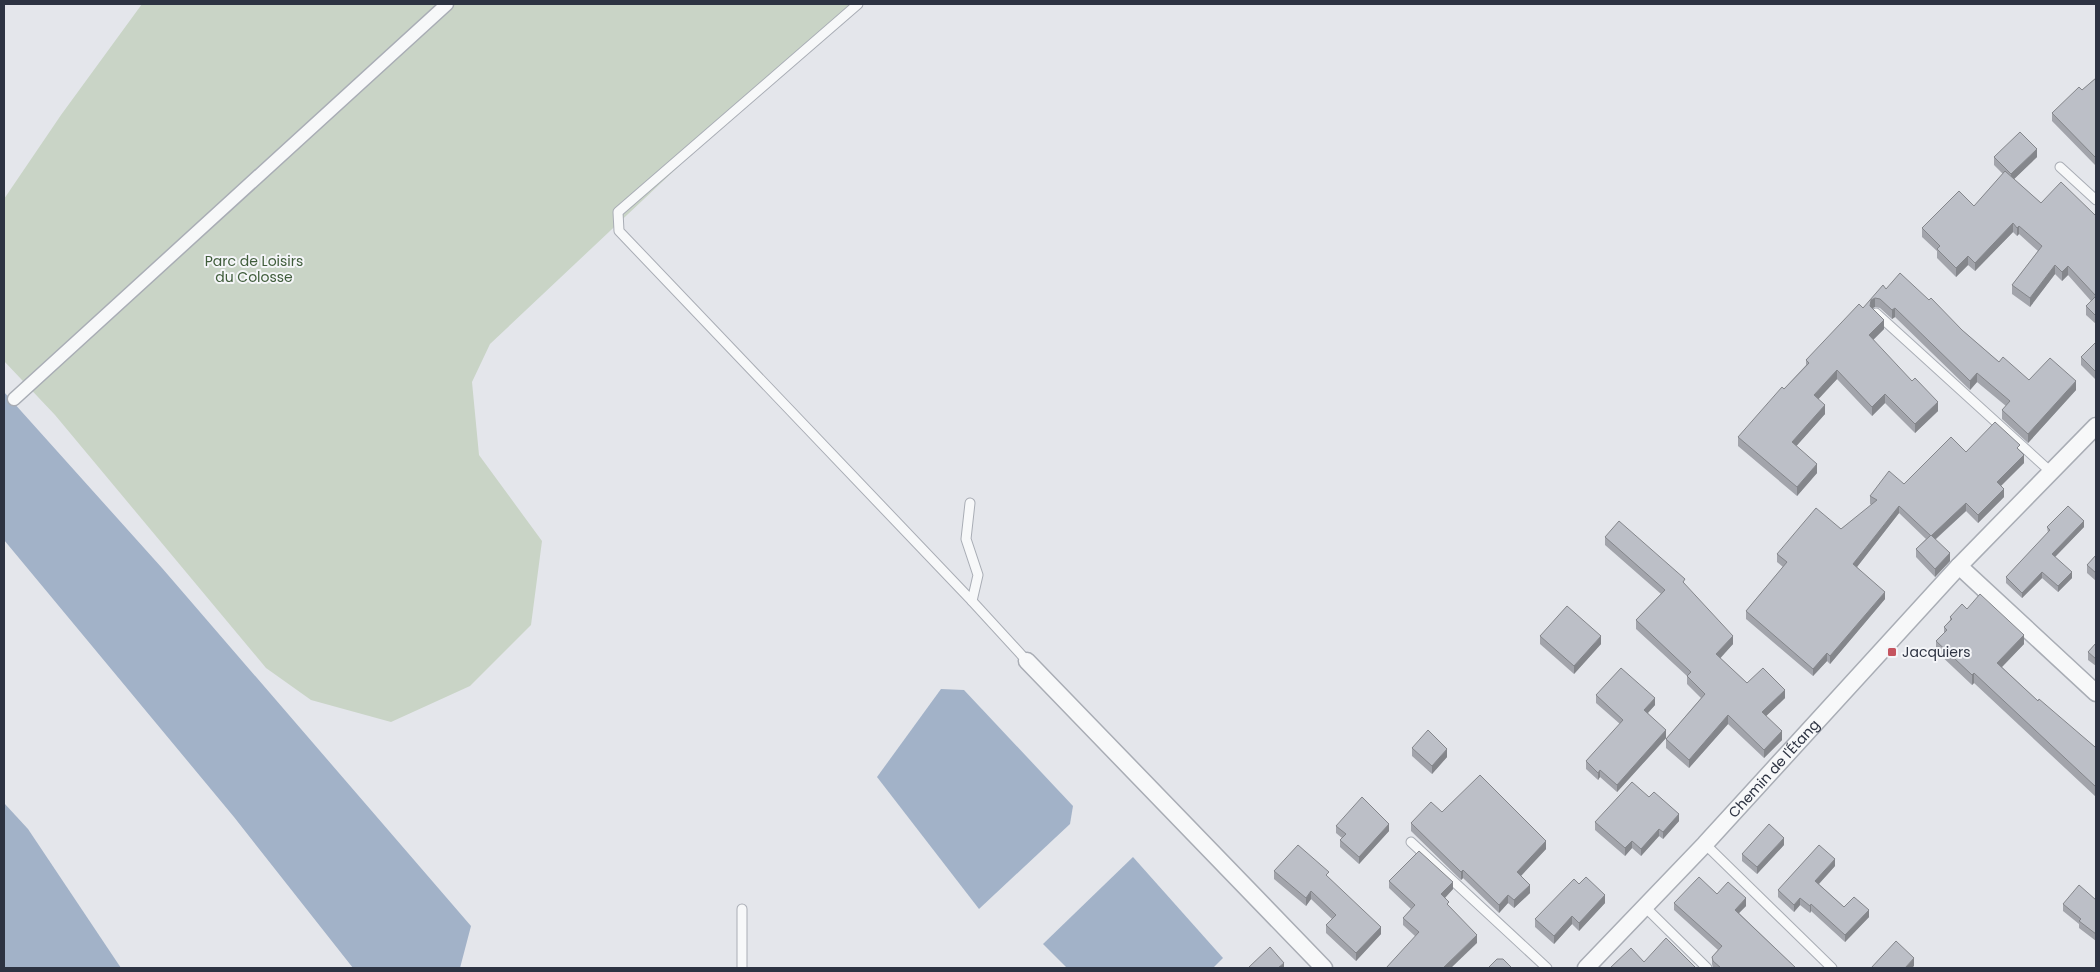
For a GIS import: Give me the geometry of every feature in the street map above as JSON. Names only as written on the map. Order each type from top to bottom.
[{"type":"street","points":[[14,399],[447,4]]},
{"type":"street","name":"Chemin de l'Étang","points":[[1588,968],[1705,844],[1959,566],[2096,426]]},
{"type":"street","points":[[1959,566],[2096,693]]},
{"type":"street","points":[[1027,661],[1324,968]]},
{"type":"lane","points":[[858,4],[618,212],[619,231],[1027,661]]},
{"type":"lane","points":[[2060,167],[2096,200]]},
{"type":"lane","points":[[1876,313],[2052,472]]},
{"type":"lane","points":[[970,503],[966,539],[978,575],[972,601]]},
{"type":"lane","points":[[1411,842],[1547,968]]},
{"type":"lane","points":[[1705,844],[1832,968]]},
{"type":"lane","points":[[1645,907],[1707,968]]},
{"type":"lane","points":[[742,909],[742,968]]},
{"type":"green space","name":"Parc de Loisirs du Colosse","points":[[142,4],[851,4],[490,344],[472,382],[479,455],[542,541],[531,625],[470,686],[391,722],[311,700],[266,668],[55,415],[4,361],[4,199],[61,115]]},
{"type":"water","points":[[4,392],[162,568],[471,926],[460,968],[353,968],[234,817],[4,540]]},
{"type":"water","points":[[941,689],[964,690],[1073,806],[1070,824],[979,909],[877,777]]},
{"type":"water","points":[[4,803],[28,829],[121,968],[4,968]]},
{"type":"water","points":[[1133,857],[1223,958],[1213,968],[1067,968],[1043,944]]},
{"type":"building","points":[[2096,78],[2096,158],[2052,113],[2079,87],[2082,90]]},
{"type":"building","points":[[2020,132],[2037,149],[2011,174],[1994,157]]},
{"type":"building","points":[[2005,171],[2041,203],[2061,182],[2096,216],[2096,296],[2068,266],[2062,272],[2055,265],[2030,298],[2012,285],[2042,246],[2013,223],[1975,263],[1968,256],[1956,268],[1937,249],[1940,246],[1922,228],[1959,191],[1974,206]]},
{"type":"building","points":[[1900,273],[1929,300],[1931,298],[1962,330],[1999,362],[2003,357],[2029,380],[2050,358],[2076,381],[2028,434],[2002,410],[2010,401],[1977,373],[1970,381],[1895,308],[1892,310],[1880,299],[1875,298],[1871,300],[1870,306],[1884,320],[1869,335],[1912,381],[1915,378],[1938,402],[1915,424],[1885,394],[1872,407],[1837,370],[1814,395],[1825,405],[1792,442],[1817,464],[1797,487],[1738,437],[1782,387],[1784,389],[1809,363],[1806,360],[1859,304],[1863,308],[1883,285],[1886,289]]},
{"type":"building","points":[[2096,296],[2096,316],[2086,306]]},
{"type":"building","points":[[2096,344],[2096,372],[2081,357]]},
{"type":"building","points":[[1995,422],[2020,445],[2017,448],[2024,455],[1997,482],[2004,489],[1978,515],[1966,503],[1931,536],[1899,506],[1853,564],[1885,592],[1830,656],[1827,653],[1813,669],[1746,611],[1787,562],[1777,554],[1816,508],[1841,529],[1877,500],[1870,496],[1889,471],[1904,484],[1951,437],[1966,452]]},
{"type":"building","points":[[2068,506],[2084,521],[2052,554],[2072,572],[2058,586],[2042,572],[2022,593],[2006,577],[2050,530],[2047,527]]},
{"type":"building","points":[[1619,521],[1685,579],[1683,582],[1733,636],[1716,654],[1747,683],[1763,668],[1785,690],[1762,712],[1782,731],[1764,750],[1728,715],[1689,760],[1666,739],[1705,694],[1687,676],[1691,672],[1636,620],[1665,590],[1605,537]]},
{"type":"building","points":[[1931,535],[1950,553],[1935,569],[1916,549]]},
{"type":"building","points":[[2096,555],[2096,573],[2087,565]]},
{"type":"building","points":[[1980,594],[2024,635],[1997,663],[2038,701],[2039,699],[2096,746],[2096,787],[1974,673],[1972,675],[1936,641],[1947,630],[1944,627],[1962,604],[1967,609]]},
{"type":"building","points":[[1567,606],[1601,636],[1574,666],[1540,636]]},
{"type":"building","points":[[2096,643],[2096,659],[2088,652]]},
{"type":"building","points":[[1621,668],[1655,698],[1644,710],[1666,730],[1617,785],[1600,770],[1598,773],[1586,761],[1623,720],[1596,695]]},
{"type":"building","points":[[1428,730],[1447,749],[1432,766],[1412,748]]},
{"type":"building","points":[[1480,775],[1546,841],[1517,872],[1530,885],[1514,900],[1508,895],[1499,905],[1463,870],[1461,872],[1411,823],[1431,802],[1442,812]]},
{"type":"building","points":[[1632,782],[1649,797],[1654,792],[1679,814],[1663,832],[1659,829],[1641,849],[1632,841],[1625,848],[1595,822]]},
{"type":"building","points":[[1362,797],[1389,824],[1359,857],[1340,840],[1346,834],[1336,826]]},
{"type":"building","points":[[1769,824],[1784,838],[1757,867],[1742,854]]},
{"type":"building","points":[[1298,845],[1329,872],[1326,875],[1381,927],[1356,953],[1326,925],[1336,915],[1311,891],[1306,898],[1274,871]]},
{"type":"building","points":[[1819,845],[1835,859],[1815,881],[1844,907],[1854,897],[1869,910],[1845,935],[1811,904],[1810,906],[1800,898],[1794,905],[1778,890]]},
{"type":"building","points":[[1419,851],[1453,882],[1441,894],[1449,902],[1447,904],[1477,935],[1443,968],[1386,968],[1419,932],[1403,918],[1415,905],[1389,881]]},
{"type":"building","points":[[1586,877],[1605,895],[1579,923],[1572,916],[1554,936],[1535,919],[1574,879],[1579,884]]},
{"type":"building","points":[[1699,877],[1717,894],[1728,882],[1746,898],[1735,910],[1796,968],[1721,968],[1713,961],[1712,957],[1722,946],[1674,903]]},
{"type":"building","points":[[2079,885],[2096,900],[2096,934],[2079,921],[2081,919],[2063,904]]},
{"type":"building","points":[[1666,938],[1696,968],[1610,968],[1631,948],[1644,962]]},
{"type":"building","points":[[1896,941],[1914,958],[1905,968],[1871,968]]},
{"type":"building","points":[[1270,947],[1284,963],[1278,968],[1248,968]]},
{"type":"building","points":[[1497,959],[1503,959],[1512,968],[1488,968]]},
{"type":"place","name":"Jacquiers","points":[[1892,652]]}]
